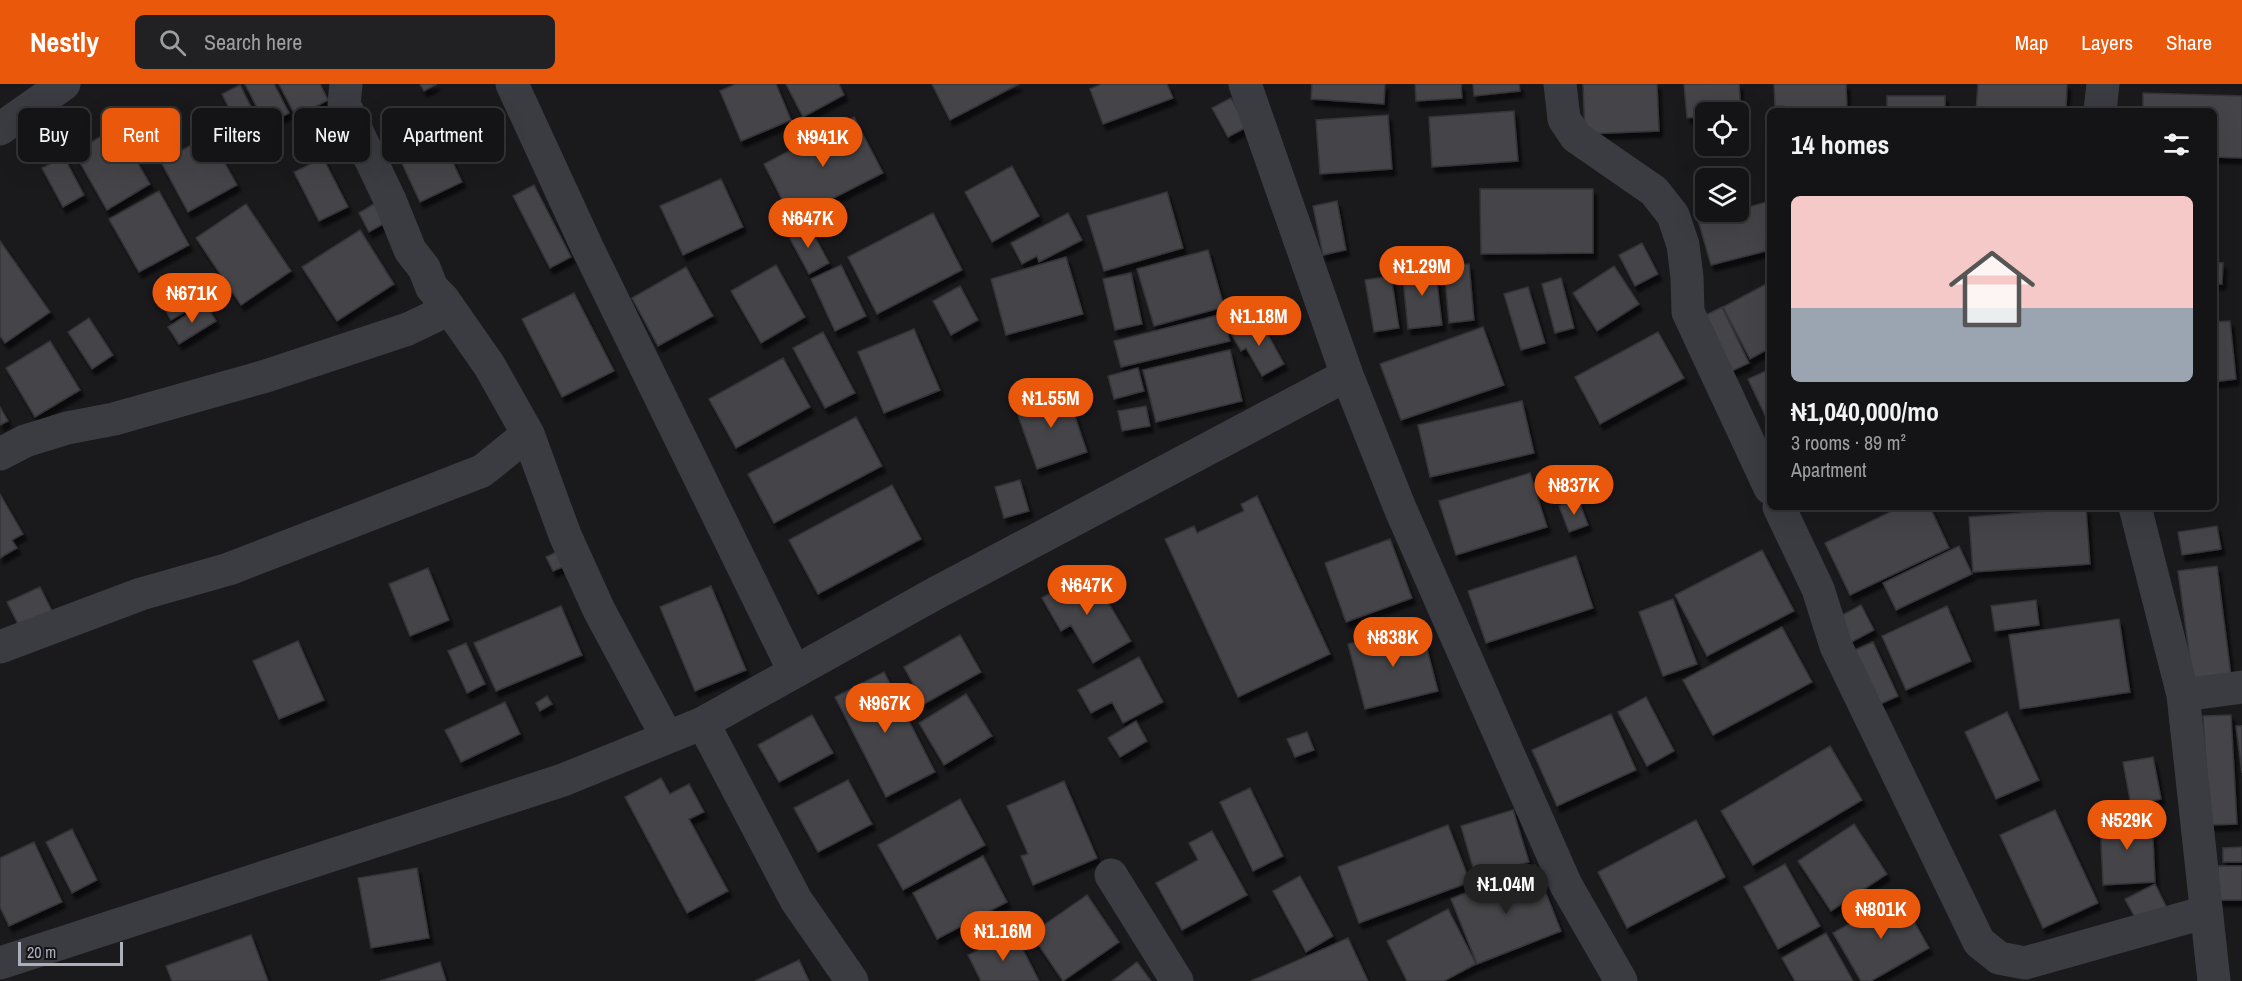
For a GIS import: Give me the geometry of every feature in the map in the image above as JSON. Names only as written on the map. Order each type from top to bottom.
[{"type":"street","points":[[0,129],[64,84]]},
{"type":"street","points":[[346,84],[344,104],[389,198],[410,250],[424,268],[432,288],[443,299],[489,364],[528,434],[565,535],[594,600],[667,737]]},
{"type":"street","points":[[512,84],[587,247],[794,672]]},
{"type":"street","points":[[1245,84],[1347,375],[1400,508],[1566,885],[1621,981]]},
{"type":"street","points":[[1560,84],[1564,119],[1576,137],[1654,191],[1673,214],[1683,245],[1688,312],[1767,482]]},
{"type":"street","points":[[2100,108],[2103,84]]},
{"type":"street","points":[[0,454],[25,441],[67,428],[114,419],[266,376],[408,329],[435,316],[443,299]]},
{"type":"street","points":[[0,961],[563,780],[703,723],[936,593],[1347,375]]},
{"type":"street","points":[[0,647],[141,594],[229,569],[482,471],[528,434]]},
{"type":"street","points":[[1780,510],[1818,589],[1836,646],[1979,942],[1999,958],[2025,963],[2206,912]]},
{"type":"street","points":[[2136,510],[2183,695],[2214,981]]},
{"type":"street","points":[[2183,695],[2242,687]]},
{"type":"street","points":[[703,723],[796,900],[852,981]]},
{"type":"street","points":[[1112,874],[1177,981]]},
{"type":"building","points":[[245,84],[274,84],[289,113],[282,117],[282,108],[257,108]]},
{"type":"building","points":[[279,84],[320,84],[328,100],[313,108],[294,108],[294,113]]},
{"type":"building","points":[[420,84],[437,84],[424,91]]},
{"type":"building","points":[[736,84],[776,84],[791,120],[741,141],[720,91]]},
{"type":"building","points":[[786,84],[839,84],[844,95],[803,117]]},
{"type":"building","points":[[932,84],[1019,84],[950,120]]},
{"type":"building","points":[[1102,84],[1167,84],[1173,98],[1103,124],[1090,89]]},
{"type":"building","points":[[1312,84],[1385,84],[1384,104],[1311,99]]},
{"type":"building","points":[[1415,84],[1461,84],[1462,98],[1416,101]]},
{"type":"building","points":[[1473,84],[1519,84],[1520,91],[1474,96]]},
{"type":"building","points":[[1583,84],[1657,84],[1659,131],[1585,134]]},
{"type":"building","points":[[1684,84],[1739,84],[1740,102],[1695,102],[1695,117],[1687,118]]},
{"type":"building","points":[[1774,84],[1846,84],[1847,108],[1775,106]]},
{"type":"building","points":[[1978,84],[2067,84],[2066,108],[1976,108]]},
{"type":"building","points":[[240,85],[252,108],[229,108],[222,94]]},
{"type":"building","points":[[2143,93],[2242,96],[2242,158],[2217,157],[2217,108],[2143,108]]},
{"type":"building","points":[[1887,96],[1945,96],[1945,108],[1887,108]]},
{"type":"building","points":[[1231,98],[1247,127],[1228,137],[1212,108]]},
{"type":"building","points":[[1514,111],[1518,161],[1432,167],[1429,117]]},
{"type":"building","points":[[1388,115],[1392,169],[1320,174],[1316,120]]},
{"type":"building","points":[[854,117],[883,173],[792,219],[764,164]]},
{"type":"building","points":[[102,136],[102,162],[137,162],[150,184],[107,210],[80,162],[90,162],[90,143]]},
{"type":"building","points":[[192,145],[192,162],[224,162],[237,185],[188,212],[161,162],[180,162],[180,151]]},
{"type":"building","points":[[54,162],[67,162],[84,195],[63,207],[42,168]]},
{"type":"building","points":[[315,162],[325,162],[348,207],[319,221],[294,172]]},
{"type":"building","points":[[401,162],[453,162],[462,182],[420,202]]},
{"type":"building","points":[[1012,166],[1039,216],[992,242],[965,192]]},
{"type":"building","points":[[721,179],[743,227],[683,255],[660,206]]},
{"type":"building","points":[[534,185],[571,257],[550,268],[513,196]]},
{"type":"building","points":[[1480,189],[1593,189],[1593,253],[1481,254]]},
{"type":"building","points":[[159,191],[189,245],[139,272],[109,219]]},
{"type":"building","points":[[1167,192],[1183,248],[1104,271],[1087,216]]},
{"type":"building","points":[[379,201],[390,220],[369,232],[359,213]]},
{"type":"building","points":[[1337,201],[1346,250],[1323,255],[1313,206]]},
{"type":"building","points":[[1767,202],[1767,251],[1711,265],[1699,222],[1749,222],[1749,207]]},
{"type":"building","points":[[246,204],[291,271],[241,305],[196,238]]},
{"type":"building","points":[[933,213],[962,270],[877,314],[848,257]]},
{"type":"building","points":[[1068,213],[1082,240],[1039,262],[1037,256],[1022,264],[1011,243]]},
{"type":"building","points":[[808,224],[829,263],[809,274],[788,235]]},
{"type":"building","points":[[360,230],[394,284],[337,321],[302,267]]},
{"type":"building","points":[[0,241],[50,312],[5,343],[0,336]]},
{"type":"building","points":[[1642,243],[1658,274],[1635,286],[1619,255]]},
{"type":"building","points":[[1208,250],[1224,307],[1154,326],[1137,269]]},
{"type":"building","points":[[1066,257],[1083,314],[1006,335],[991,279]]},
{"type":"building","points":[[2217,262],[2223,263],[2222,284],[2217,284]]},
{"type":"building","points":[[1469,264],[1474,320],[1449,323],[1444,266]]},
{"type":"building","points":[[776,265],[805,317],[761,343],[731,291]]},
{"type":"building","points":[[841,265],[866,316],[835,331],[811,279]]},
{"type":"building","points":[[1435,266],[1442,325],[1408,329],[1402,269]]},
{"type":"building","points":[[1614,266],[1639,304],[1597,331],[1573,293]]},
{"type":"building","points":[[686,267],[713,316],[658,346],[632,298]]},
{"type":"building","points":[[1131,273],[1142,324],[1115,330],[1103,279]]},
{"type":"building","points":[[1391,276],[1399,328],[1374,332],[1365,280]]},
{"type":"building","points":[[1561,278],[1574,328],[1555,333],[1542,284]]},
{"type":"building","points":[[1767,284],[1767,350],[1750,359],[1723,307]]},
{"type":"building","points":[[192,286],[202,302],[171,320],[161,303]]},
{"type":"building","points":[[960,286],[978,320],[951,335],[933,301]]},
{"type":"building","points":[[1528,287],[1545,343],[1521,350],[1504,294]]},
{"type":"building","points":[[574,293],[614,371],[562,397],[522,319]]},
{"type":"building","points":[[205,303],[216,321],[179,344],[168,327]]},
{"type":"building","points":[[1722,307],[1749,363],[1721,376],[1702,317]]},
{"type":"building","points":[[1223,314],[1230,341],[1121,367],[1114,341]]},
{"type":"building","points":[[89,318],[113,355],[92,369],[68,332]]},
{"type":"building","points":[[1260,320],[1284,364],[1262,376],[1246,348],[1241,351],[1232,335]]},
{"type":"building","points":[[2230,321],[2236,379],[2217,382],[2217,322]]},
{"type":"building","points":[[1483,327],[1504,385],[1401,420],[1380,364]]},
{"type":"building","points":[[914,329],[940,390],[884,413],[858,352]]},
{"type":"building","points":[[823,332],[855,393],[825,408],[793,348]]},
{"type":"building","points":[[1658,332],[1684,378],[1600,424],[1575,377]]},
{"type":"building","points":[[50,341],[80,390],[35,417],[6,368]]},
{"type":"building","points":[[1230,350],[1242,401],[1156,422],[1143,370]]},
{"type":"building","points":[[783,358],[810,407],[736,448],[709,399]]},
{"type":"building","points":[[1138,368],[1144,391],[1114,399],[1108,376]]},
{"type":"building","points":[[1767,370],[1767,420],[1748,379]]},
{"type":"building","points":[[1066,390],[1087,452],[1037,469],[1015,407]]},
{"type":"building","points":[[1522,401],[1534,453],[1430,477],[1418,425]]},
{"type":"building","points":[[1146,406],[1150,426],[1122,431],[1118,411]]},
{"type":"building","points":[[0,407],[8,421],[0,425]]},
{"type":"building","points":[[856,417],[882,466],[774,523],[748,474]]},
{"type":"building","points":[[1530,473],[1547,527],[1456,555],[1439,501]]},
{"type":"building","points":[[1020,480],[1029,511],[1004,518],[995,487]]},
{"type":"building","points":[[892,485],[921,539],[818,594],[789,540]]},
{"type":"building","points":[[0,494],[23,534],[12,540],[17,548],[0,558]]},
{"type":"building","points":[[1257,496],[1330,654],[1238,697],[1165,539],[1194,526],[1197,533],[1244,511],[1241,504]]},
{"type":"building","points":[[1578,499],[1588,525],[1569,532],[1559,506]]},
{"type":"building","points":[[1895,510],[1931,510],[1949,548],[1850,595],[1825,543]]},
{"type":"building","points":[[2086,510],[2090,564],[1973,572],[1969,517]]},
{"type":"building","points":[[2217,526],[2221,549],[2182,555],[2178,532]]},
{"type":"building","points":[[1390,539],[1412,598],[1346,622],[1325,563]]},
{"type":"building","points":[[1959,546],[1972,574],[1896,610],[1883,583]]},
{"type":"building","points":[[560,550],[567,565],[553,571],[546,557]]},
{"type":"building","points":[[1762,550],[1794,611],[1707,656],[1675,595]]},
{"type":"building","points":[[1576,556],[1593,608],[1486,643],[1468,591]]},
{"type":"building","points":[[2217,566],[2231,676],[2193,681],[2178,571]]},
{"type":"building","points":[[428,568],[449,620],[410,636],[389,584]]},
{"type":"building","points":[[1089,570],[1131,641],[1093,663],[1071,625],[1061,631],[1042,598]]},
{"type":"building","points":[[711,586],[746,670],[695,691],[660,607]]},
{"type":"building","points":[[40,587],[53,613],[20,628],[7,602]]},
{"type":"building","points":[[1673,599],[1697,664],[1663,676],[1639,612]]},
{"type":"building","points":[[2036,600],[2039,625],[1995,631],[1991,606]]},
{"type":"building","points":[[1861,605],[1874,630],[1846,645],[1833,620]]},
{"type":"building","points":[[561,606],[582,655],[496,691],[474,643]]},
{"type":"building","points":[[1947,606],[1971,661],[1906,690],[1882,636]]},
{"type":"building","points":[[2119,619],[2130,692],[2020,709],[2009,635]]},
{"type":"building","points":[[1421,626],[1438,691],[1365,709],[1348,644]]},
{"type":"building","points":[[1782,627],[1812,682],[1713,735],[1683,680]]},
{"type":"building","points":[[960,635],[981,672],[924,704],[904,667]]},
{"type":"building","points":[[298,641],[324,700],[279,719],[253,661]]},
{"type":"building","points":[[1873,642],[1898,696],[1871,708],[1846,654]]},
{"type":"building","points":[[466,643],[485,684],[467,693],[448,651]]},
{"type":"building","points":[[1139,657],[1163,702],[1123,723],[1112,702],[1091,713],[1078,690]]},
{"type":"building","points":[[884,672],[935,772],[886,797],[835,697]]},
{"type":"building","points":[[966,694],[992,736],[944,765],[919,723]]},
{"type":"building","points":[[547,696],[552,704],[540,711],[536,703]]},
{"type":"building","points":[[1646,697],[1674,751],[1647,766],[1618,712]]},
{"type":"building","points":[[505,702],[520,734],[461,762],[445,730]]},
{"type":"building","points":[[2007,712],[2039,780],[1996,799],[1965,732]]},
{"type":"building","points":[[1611,714],[1636,770],[1557,806],[1532,750]]},
{"type":"building","points":[[812,715],[833,753],[779,782],[758,745]]},
{"type":"building","points":[[2231,715],[2237,824],[2210,825],[2203,716]]},
{"type":"building","points":[[1136,721],[1147,741],[1120,757],[1108,738]]},
{"type":"building","points":[[2236,726],[2242,726],[2242,773]]},
{"type":"building","points":[[1307,732],[1314,750],[1295,757],[1287,739]]},
{"type":"building","points":[[1830,746],[1862,800],[1753,865],[1721,811]]},
{"type":"building","points":[[2153,757],[2161,799],[2131,805],[2123,762]]},
{"type":"building","points":[[661,778],[670,794],[689,784],[704,812],[689,819],[728,891],[687,913],[625,797]]},
{"type":"building","points":[[848,780],[872,824],[818,852],[794,808]]},
{"type":"building","points":[[1064,781],[1097,858],[1033,885],[1021,856],[1028,854],[1007,806]]},
{"type":"building","points":[[1250,788],[1283,856],[1253,871],[1220,802]]},
{"type":"building","points":[[960,799],[985,845],[903,890],[878,845]]},
{"type":"building","points":[[1513,810],[1529,862],[1476,878],[1461,826]]},
{"type":"building","points":[[2055,810],[2098,903],[2043,928],[2000,835]]},
{"type":"building","points":[[2152,817],[2155,882],[2103,885],[2100,819]]},
{"type":"building","points":[[1696,820],[1725,877],[1627,928],[1598,872]]},
{"type":"building","points":[[1854,824],[1887,874],[1831,911],[1798,861]]},
{"type":"building","points":[[1448,825],[1470,882],[1359,923],[1338,867]]},
{"type":"building","points":[[72,829],[97,880],[72,893],[46,842]]},
{"type":"building","points":[[1212,831],[1247,895],[1182,930],[1156,883],[1198,860],[1189,843]]},
{"type":"building","points":[[34,842],[62,902],[9,926],[0,907],[0,858]]},
{"type":"building","points":[[2242,847],[2242,862],[2223,862],[2223,848]]},
{"type":"building","points":[[983,856],[1007,902],[937,939],[913,893]]},
{"type":"building","points":[[1785,864],[1820,926],[1778,949],[1744,887]]},
{"type":"building","points":[[1535,865],[1561,931],[1477,964],[1451,899]]},
{"type":"building","points":[[2218,866],[2242,866],[2242,900],[2218,900]]},
{"type":"building","points":[[417,868],[429,938],[371,948],[358,878]]},
{"type":"building","points":[[1300,876],[1333,936],[1306,952],[1273,891]]},
{"type":"building","points":[[2155,884],[2169,912],[2140,927],[2125,899]]},
{"type":"building","points":[[1087,895],[1119,942],[1063,981],[1031,934]]},
{"type":"building","points":[[1899,895],[1929,948],[1871,981],[1861,981],[1833,933]]},
{"type":"building","points":[[1448,909],[1476,964],[1444,981],[1407,981],[1387,941]]},
{"type":"building","points":[[1014,932],[1039,981],[981,981],[968,955]]},
{"type":"building","points":[[1826,933],[1853,981],[1795,981],[1782,958]]},
{"type":"building","points":[[251,935],[268,981],[172,981],[166,966]]},
{"type":"building","points":[[1348,938],[1368,981],[1251,981]]},
{"type":"building","points":[[799,960],[809,981],[755,981]]},
{"type":"building","points":[[440,962],[446,981],[380,981]]},
{"type":"building","points":[[1137,962],[1151,981],[1112,981]]}]
